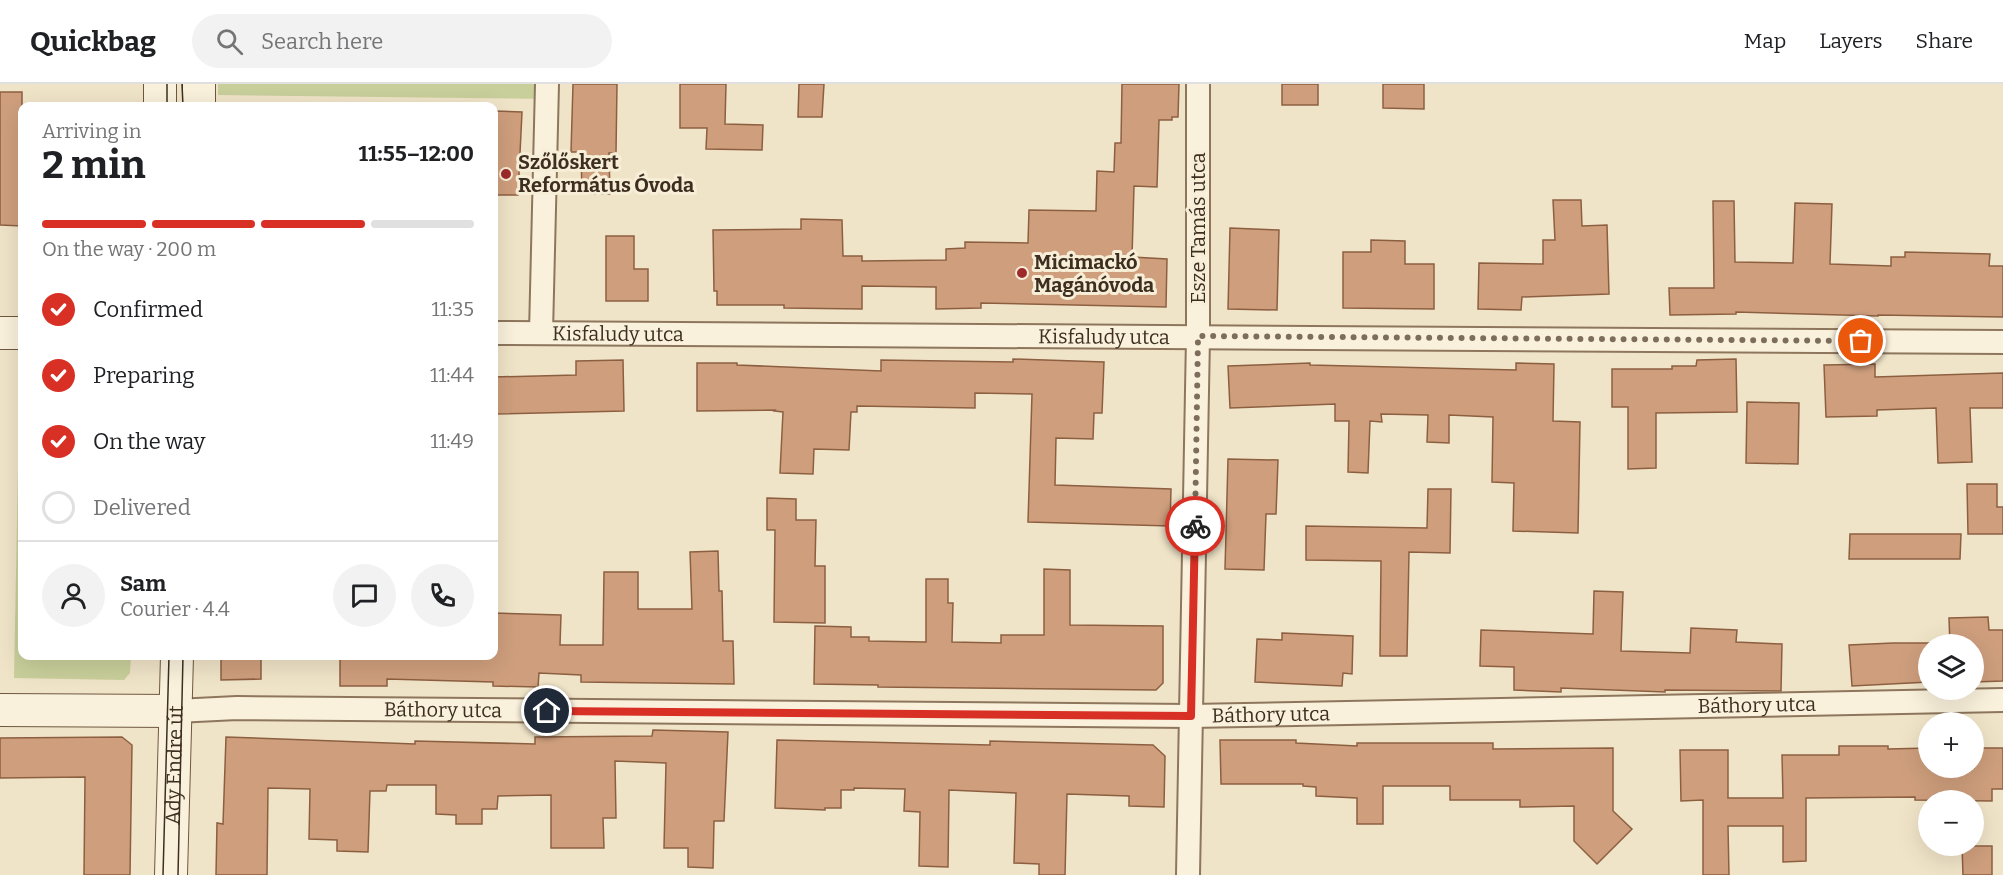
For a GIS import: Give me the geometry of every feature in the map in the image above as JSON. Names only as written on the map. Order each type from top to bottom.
[{"type":"street","points":[[160,84],[160,102]]},
{"type":"street","points":[[199,84],[199,102]]},
{"type":"street","points":[[541,333],[547,84]]},
{"type":"street","name":"Esze Tamás utca","points":[[1188,875],[1198,336],[1198,84]]},
{"type":"street","points":[[0,333],[18,333]]},
{"type":"street","name":"Kisfaludy utca","points":[[498,333],[2003,342]]},
{"type":"street","name":"Ady Endre út","points":[[171,875],[177,660]]},
{"type":"street","name":"Báthory utca","points":[[0,710],[176,711],[237,708],[1191,716],[2003,700]]},
{"type":"green space","points":[[218,84],[547,84],[547,99],[218,95]]},
{"type":"green space","points":[[18,467],[18,660],[131,660],[130,673],[124,680],[14,678]]},
{"type":"building","points":[[573,84],[617,84],[616,153],[609,153],[610,194],[582,194],[581,152],[571,152]]},
{"type":"building","points":[[680,84],[726,84],[725,124],[763,125],[762,150],[706,149],[707,128],[680,128]]},
{"type":"building","points":[[799,84],[824,84],[822,117],[798,117]]},
{"type":"building","points":[[1122,84],[1179,84],[1178,117],[1172,117],[1172,120],[1159,120],[1157,187],[1134,186],[1132,257],[1167,259],[1166,307],[981,303],[981,308],[936,309],[936,287],[862,286],[862,309],[784,308],[784,305],[717,305],[717,291],[714,291],[713,230],[801,229],[801,219],[842,220],[843,256],[862,256],[862,261],[946,260],[946,249],[965,248],[965,242],[1028,243],[1029,210],[1096,211],[1097,171],[1114,172],[1115,143],[1121,143]]},
{"type":"building","points":[[1282,84],[1318,84],[1318,105],[1282,105]]},
{"type":"building","points":[[1383,84],[1424,84],[1424,109],[1383,108]]},
{"type":"building","points":[[0,92],[22,92],[22,102],[18,102],[18,226],[0,225]]},
{"type":"building","points":[[498,111],[522,112],[518,195],[498,195]]},
{"type":"building","points":[[1553,200],[1581,200],[1582,226],[1607,225],[1609,294],[1522,297],[1521,310],[1478,309],[1479,263],[1543,264],[1543,240],[1555,240]]},
{"type":"building","points":[[1713,201],[1734,201],[1735,262],[1793,263],[1795,203],[1832,204],[1830,264],[1891,266],[1891,257],[1905,257],[1905,252],[1990,254],[1989,266],[2003,266],[2003,317],[1736,312],[1736,314],[1670,315],[1669,288],[1714,288]]},
{"type":"building","points":[[1230,228],[1279,230],[1277,310],[1228,309]]},
{"type":"building","points":[[606,236],[634,236],[634,269],[648,269],[648,301],[606,301]]},
{"type":"building","points":[[1371,240],[1405,241],[1405,264],[1434,264],[1434,309],[1343,308],[1343,252],[1371,252]]},
{"type":"building","points":[[1013,359],[1104,362],[1102,413],[1094,413],[1093,439],[1056,438],[1055,485],[1171,489],[1170,526],[1028,522],[1032,394],[975,393],[975,408],[857,406],[857,412],[851,412],[849,450],[814,449],[813,474],[780,473],[783,412],[775,410],[697,411],[697,363],[881,371],[881,360],[1013,362]]},
{"type":"building","points":[[1736,359],[1737,412],[1656,413],[1656,468],[1628,469],[1628,407],[1612,407],[1612,369],[1672,369],[1672,366],[1696,366],[1697,360]]},
{"type":"building","points":[[623,360],[624,411],[498,414],[498,377],[576,375],[576,361]]},
{"type":"building","points":[[1310,363],[1310,365],[1516,370],[1516,363],[1554,364],[1553,421],[1580,422],[1578,533],[1513,531],[1514,483],[1492,482],[1493,417],[1449,415],[1449,443],[1427,442],[1428,415],[1381,414],[1382,422],[1370,421],[1368,473],[1348,472],[1349,421],[1335,421],[1335,404],[1230,408],[1228,366]]},
{"type":"building","points":[[1875,364],[1875,377],[2003,373],[2003,408],[1970,408],[1972,462],[1938,463],[1936,408],[1877,410],[1877,416],[1826,417],[1824,365]]},
{"type":"building","points":[[1747,402],[1799,403],[1798,464],[1746,463]]},
{"type":"building","points":[[1228,459],[1278,460],[1276,514],[1266,514],[1264,570],[1225,569]]},
{"type":"building","points":[[1967,484],[1997,484],[1997,507],[2003,507],[2003,534],[1968,534]]},
{"type":"building","points":[[1428,489],[1451,489],[1450,553],[1409,552],[1407,656],[1380,656],[1381,561],[1306,560],[1306,526],[1427,528]]},
{"type":"building","points":[[767,498],[796,499],[796,520],[816,520],[815,566],[825,566],[825,623],[774,622],[775,530],[767,530]]},
{"type":"building","points":[[1850,534],[1961,534],[1960,559],[1849,559]]},
{"type":"building","points":[[718,551],[723,641],[733,641],[734,684],[581,682],[581,675],[539,673],[538,687],[493,686],[493,682],[387,679],[387,686],[340,686],[340,660],[498,660],[498,613],[561,615],[560,645],[603,645],[604,572],[638,572],[638,609],[692,609],[690,552]]},
{"type":"building","points":[[1044,569],[1070,570],[1070,625],[1163,626],[1163,683],[1156,690],[878,687],[878,685],[814,684],[815,626],[851,627],[851,637],[869,637],[869,641],[926,642],[926,579],[948,579],[948,603],[953,603],[952,642],[1001,643],[1001,635],[1044,635]]},
{"type":"building","points":[[1594,591],[1623,592],[1621,651],[1690,653],[1691,628],[1737,630],[1736,642],[1782,644],[1781,691],[1665,690],[1665,692],[1561,688],[1561,692],[1514,690],[1514,667],[1480,666],[1481,630],[1593,634]]},
{"type":"building","points":[[1988,617],[1989,630],[2003,630],[2003,681],[1984,682],[1984,634],[1950,634],[1949,618]]},
{"type":"building","points":[[1282,633],[1353,636],[1352,674],[1343,673],[1342,686],[1255,682],[1257,639],[1282,640]]},
{"type":"building","points":[[1918,643],[1918,683],[1852,686],[1849,645]]},
{"type":"building","points":[[221,660],[261,660],[261,679],[221,680]]},
{"type":"building","points":[[653,730],[728,732],[724,821],[714,821],[713,868],[688,867],[688,848],[664,848],[666,763],[615,761],[616,818],[603,818],[604,848],[551,848],[551,795],[498,796],[497,809],[482,809],[482,824],[456,824],[456,815],[436,814],[436,785],[387,785],[386,791],[370,791],[368,852],[337,851],[337,840],[309,839],[310,789],[268,788],[267,875],[216,875],[217,823],[223,824],[226,737],[415,744],[415,741],[535,744],[535,737],[652,736]]},
{"type":"building","points":[[122,737],[132,745],[130,875],[84,875],[85,777],[0,778],[0,738]]},
{"type":"building","points":[[777,740],[990,745],[990,741],[1153,745],[1165,756],[1164,807],[1129,806],[1129,796],[1067,794],[1065,875],[1039,875],[1039,864],[1014,863],[1016,793],[949,790],[948,867],[919,866],[920,812],[904,811],[905,789],[841,790],[841,808],[825,808],[825,810],[775,808]]},
{"type":"building","points":[[1220,740],[1296,740],[1296,743],[1357,746],[1357,743],[1493,743],[1493,749],[1613,748],[1613,811],[1632,829],[1597,864],[1574,841],[1574,806],[1520,807],[1520,800],[1450,800],[1450,786],[1383,786],[1383,824],[1357,824],[1357,798],[1316,796],[1316,787],[1303,786],[1303,784],[1221,784]]},
{"type":"building","points":[[1839,746],[1918,748],[1918,778],[1984,778],[1984,748],[2003,748],[2003,789],[1992,789],[1992,801],[1984,801],[1984,790],[1918,790],[1918,800],[1915,800],[1915,797],[1806,798],[1806,861],[1783,862],[1783,826],[1728,826],[1729,875],[1703,875],[1703,800],[1681,801],[1680,750],[1728,750],[1728,798],[1783,798],[1782,755],[1839,755]]},
{"type":"building","points":[[1984,846],[1992,846],[1992,875],[1963,875],[1962,856],[1984,856]]},
{"type":"tram line","points":[[167,84],[167,102]]},
{"type":"tram line","points":[[182,84],[183,102]]},
{"type":"tram line","points":[[163,875],[169,660]]},
{"type":"tram line","points":[[178,875],[183,660]]},
{"type":"way so far","points":[[1195,526],[1198,336],[1861,341]]},
{"type":"place","name":"Szőlőskert Református Óvoda","points":[[506,174]]},
{"type":"place","name":"Micimackó Magánóvoda","points":[[1022,273]]},
{"type":"route","points":[[547,711],[1191,716],[1195,526]]}]
